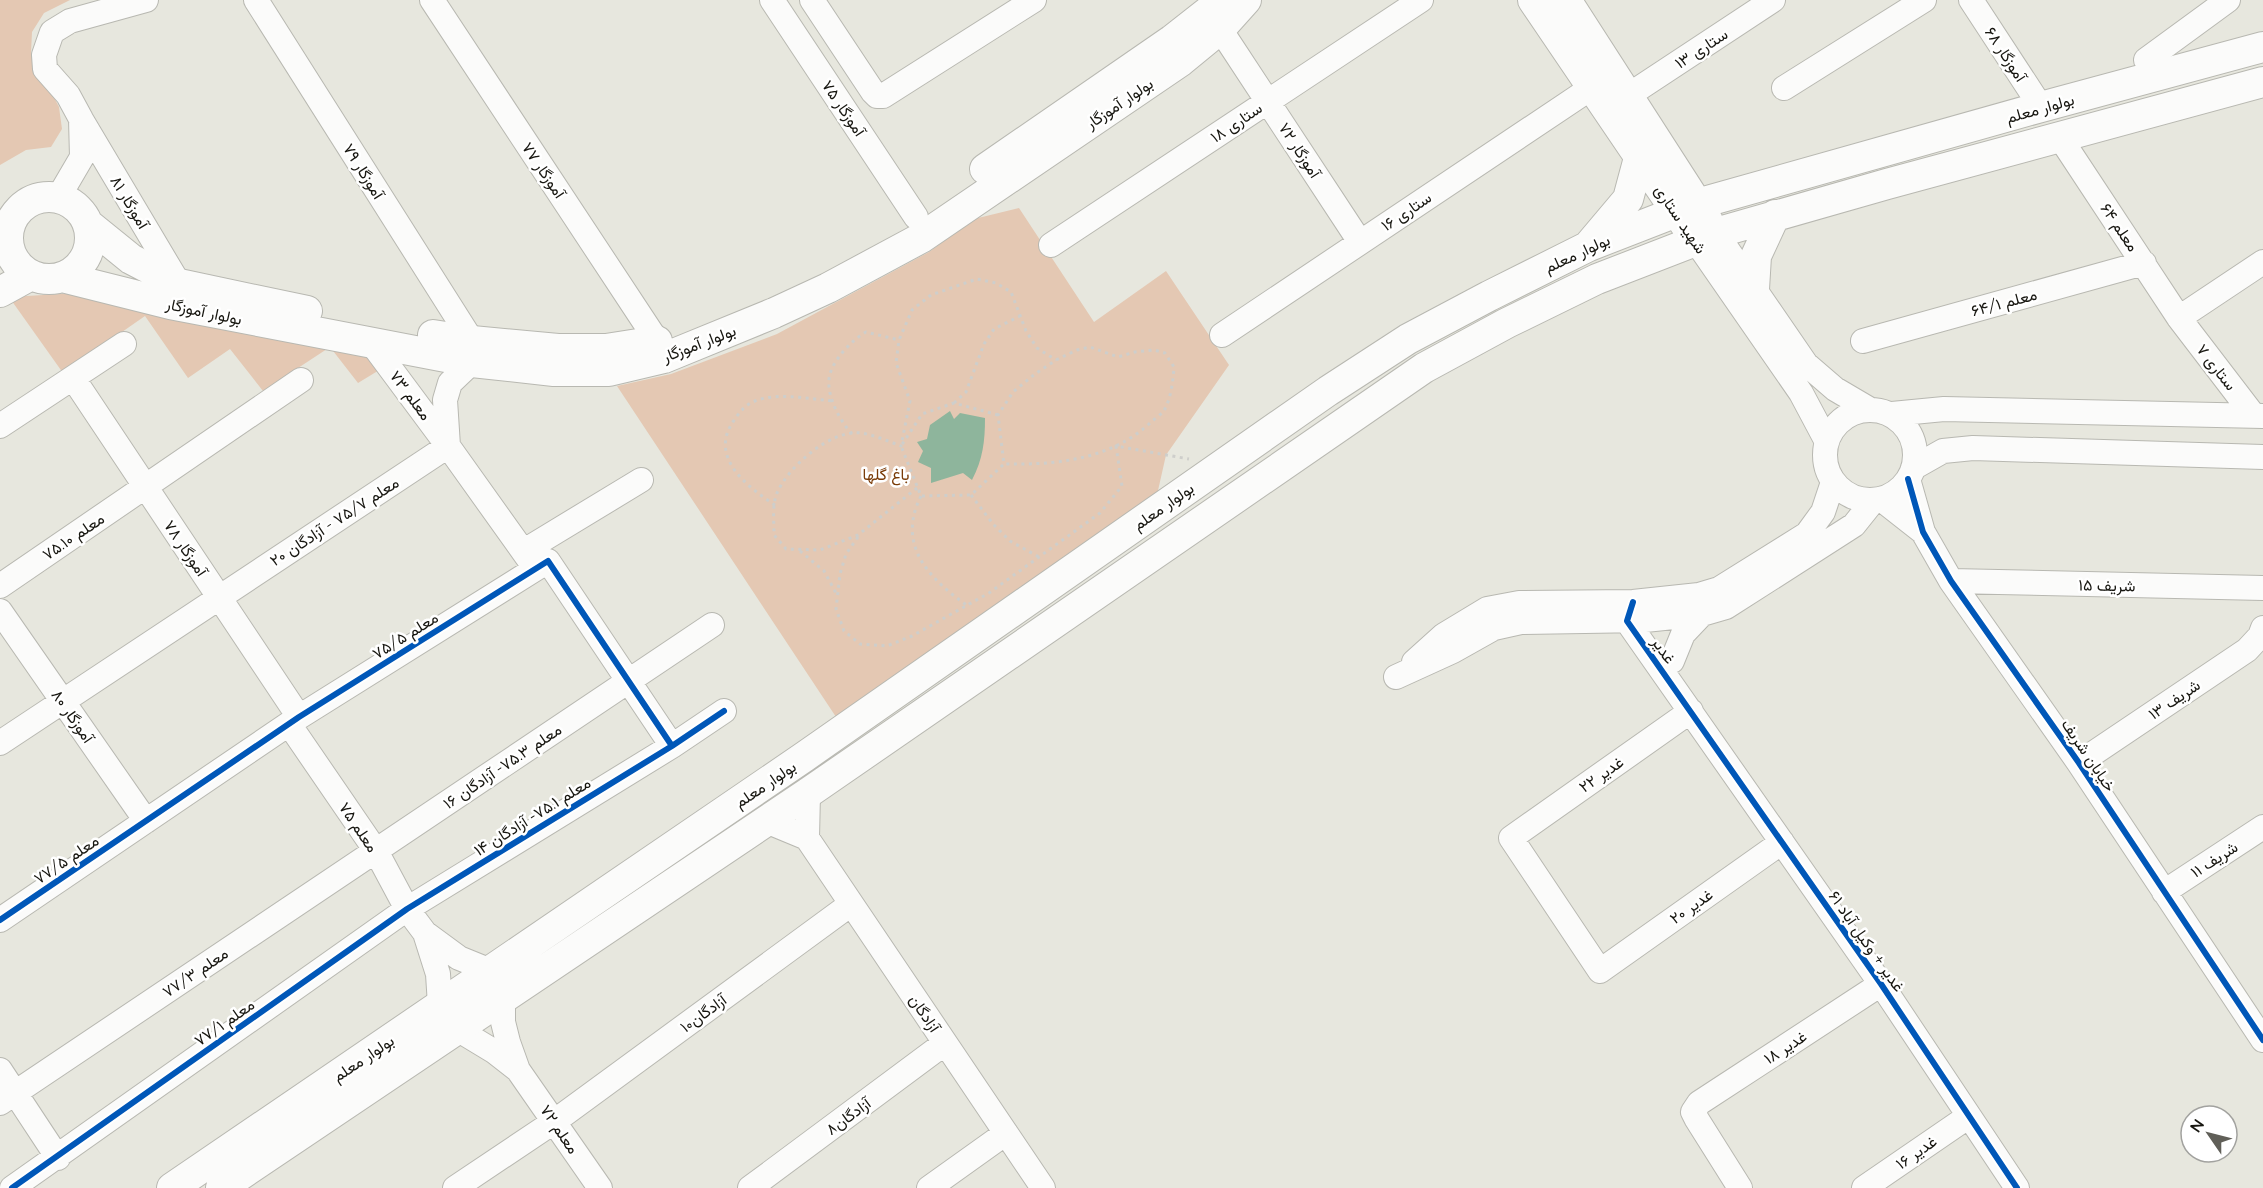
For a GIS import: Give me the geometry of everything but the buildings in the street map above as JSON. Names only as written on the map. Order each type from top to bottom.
[{"type":"main road","name":"بولوار آموزگار","points":[[62,277],[170,304],[373,345],[472,352],[606,349],[657,341],[766,296],[916,217],[1212,10],[1246,0]]},
{"type":"main road","name":"شهید ستاری","points":[[1533,0],[1640,158],[1687,208]]},
{"type":"main road","name":"شهید ستاری","points":[[1566,0],[1629,95],[1687,208],[1705,236]]},
{"type":"main road","name":"بولوار آموزگار","points":[[89,225],[131,259],[179,284],[377,325],[472,352],[554,371],[609,371],[664,358],[774,313],[828,288],[921,238],[1181,61],[1212,10]]},
{"type":"main road","name":"بولوار معلم","points":[[221,1188],[448,1017],[491,971],[795,764],[1328,391],[1408,339],[1589,246],[1687,208],[2041,107],[2263,47]]},
{"type":"main road","name":"بولوار معلم","points":[[172,1188],[448,1017],[503,999],[766,822],[1424,368],[1507,323],[1597,279],[1705,236],[2059,136],[2263,82]]},
{"type":"main road","points":[[1589,246],[1628,199],[1640,158]]},
{"type":"main road","points":[[58,198],[77,207],[89,225],[90,246],[86,257],[80,266],[62,277],[41,279],[22,269],[10,251],[5,236],[13,220],[27,204],[37,199],[58,198]]},
{"type":"main road","points":[[1754,289],[1756,256],[1775,215]]},
{"type":"main road","points":[[0,292],[31,275]]},
{"type":"street","name":"۸۱ آموزگار","points":[[146,0],[70,21],[52,32],[44,55],[45,69],[68,95],[179,284]]},
{"type":"street","name":"۷۹ آموزگار","points":[[256,0],[472,352]]},
{"type":"street","name":"۷۷ آموزگار","points":[[432,0],[657,341]]},
{"type":"street","name":"آموزگار ۷۵","points":[[772,0],[916,217]]},
{"type":"street","points":[[812,0],[873,92],[877,96],[883,96],[1034,0]]},
{"type":"street","name":"ستاری ۱۸","points":[[1051,245],[1421,0]]},
{"type":"street","name":"ستاری ۱۳","points":[[1629,95],[1773,0]]},
{"type":"street","points":[[1784,88],[1924,0]]},
{"type":"street","name":"آموزگار ۶۸","points":[[1971,0],[2041,107]]},
{"type":"street","points":[[2146,60],[2228,0]]},
{"type":"street","name":"۷۲ آموزگار","points":[[1212,10],[1360,242]]},
{"type":"street","name":"ستاری ۱۶","points":[[1222,335],[1591,88]]},
{"type":"street","points":[[58,198],[82,157],[81,119]]},
{"type":"street","name":"معلم ۶۴","points":[[2059,136],[2179,318]]},
{"type":"street","name":"شهید ستاری","points":[[1705,236],[1754,289],[1806,364],[1835,389],[1880,412]]},
{"type":"street","name":"شهید ستاری","points":[[1705,236],[1801,393],[1826,440]]},
{"type":"street","points":[[2179,318],[2263,262]]},
{"type":"street","name":"معلم ۶۴/۱","points":[[1863,341],[2144,263]]},
{"type":"street","name":"ستاری ۷","points":[[2179,318],[2259,416]]},
{"type":"street","points":[[0,426],[124,344]]},
{"type":"street","name":"معلم ۷۳","points":[[373,345],[529,560]]},
{"type":"street","points":[[448,446],[445,400],[450,383],[472,352]]},
{"type":"street","name":"آموزگار ۷۸","points":[[73,378],[219,597],[294,721]]},
{"type":"street","name":"معلم ۷۵.۱۰","points":[[0,586],[301,380]]},
{"type":"street","points":[[1878,499],[1858,499],[1844,493],[1833,482],[1825,462],[1826,440],[1843,418],[1880,412],[1944,409],[2259,416]]},
{"type":"street","points":[[1880,412],[1907,428],[1915,447],[1911,473]]},
{"type":"street","name":"معلم ۷۵/۷ - آزادگان ۲۰","points":[[0,743],[448,446]]},
{"type":"street","points":[[1833,482],[1823,512],[1807,534],[1719,589],[1635,615],[1519,603],[1487,609],[1444,635],[1396,677],[1453,651],[1494,628],[1521,622],[1635,615],[1702,614],[1726,607],[1854,525],[1878,499],[1943,451],[1972,448],[2263,457]]},
{"type":"street","name":"خیابان شریف","points":[[1911,473],[1923,532],[1951,581],[2079,764],[2164,892],[2259,1026]]},
{"type":"street","name":"معلم ۷۵/۵","points":[[146,821],[529,560],[641,480]]},
{"type":"street","name":"خیابان شریف","points":[[1878,499],[1923,532]]},
{"type":"street","points":[[529,560],[548,561],[672,746]]},
{"type":"street","name":"شریف ۱۵","points":[[1951,581],[2263,588]]},
{"type":"street","name":"آموزگار ۸۰","points":[[0,610],[146,821]]},
{"type":"street","points":[[1672,661],[1683,634],[1702,614]]},
{"type":"street","name":"غدیر","points":[[1635,615],[1672,661],[1691,711]]},
{"type":"street","name":"غدیر","points":[[1635,615],[1691,711]]},
{"type":"street","name":"معلم ۷۵.۳- آزادگان ۱۶","points":[[376,850],[712,625]]},
{"type":"street","name":"شریف ۱۳","points":[[2079,764],[2247,650],[2260,636],[2263,628]]},
{"type":"street","name":"معلم ۷۵.۱- آزادگان ۱۴","points":[[407,909],[672,746],[724,711]]},
{"type":"street","name":"غدیر ۲۲","points":[[1600,971],[1511,838],[1691,711]]},
{"type":"street","name":"غدیر + وکیل آباد ۶۱","points":[[1691,711],[1881,984],[2017,1188]]},
{"type":"street","name":"معلم ۷۵","points":[[294,721],[376,850],[407,909],[425,933]]},
{"type":"street","points":[[766,822],[807,838],[808,793]]},
{"type":"street","name":"معلم ۷۷/۵","points":[[0,920],[146,821]]},
{"type":"street","name":"شریف ۱۱","points":[[2164,892],[2263,827]]},
{"type":"street","name":"آزادگان","points":[[807,838],[1043,1188]]},
{"type":"street","name":"غدیر ۲۰","points":[[1600,971],[1782,842]]},
{"type":"street","name":"معلم ۷۷/۳","points":[[8,1098],[376,850]]},
{"type":"street","name":"آزادگان۱۰","points":[[455,1188],[555,1121],[852,904]]},
{"type":"street","name":"معلم ۷۷/۱","points":[[12,1188],[58,1158],[407,909]]},
{"type":"street","points":[[425,933],[459,958],[491,971]]},
{"type":"street","points":[[425,933],[448,1017],[518,1070]]},
{"type":"street","name":"غدیر ۱۸","points":[[1740,1188],[1693,1112],[1699,1103],[1881,984]]},
{"type":"street","points":[[503,999],[503,1022],[518,1070]]},
{"type":"street","name":"آزادگان۸","points":[[750,1188],[945,1043]]},
{"type":"street","points":[[0,1070],[8,1098],[58,1158]]},
{"type":"street","name":"معلم ۷۲","points":[[518,1070],[600,1188]]},
{"type":"street","name":"غدیر ۱۶","points":[[1864,1188],[1968,1116]]},
{"type":"street","points":[[929,1188],[1006,1133]]},
{"type":"path","points":[[921,496],[901,446],[910,401],[896,363],[899,340],[912,310],[931,295],[977,279],[996,283],[1011,292],[1026,331],[1037,348],[1056,360]]},
{"type":"path","points":[[901,446],[922,414],[954,403],[966,392],[984,344],[994,329],[1020,316]]},
{"type":"path","points":[[852,434],[844,426],[833,401],[829,380],[832,369],[852,340],[866,332],[899,340]]},
{"type":"path","points":[[921,496],[971,495],[1004,464],[1040,465],[1082,458],[1116,446],[1141,431],[1163,411],[1172,385],[1174,367],[1165,353],[1154,350],[1118,357],[1090,347],[1077,350],[1056,360],[1014,392],[998,415],[1004,464]]},
{"type":"path","points":[[775,505],[746,485],[732,467],[724,447],[730,426],[741,410],[754,401],[770,397],[833,401]]},
{"type":"path","points":[[954,403],[998,415]]},
{"type":"path","points":[[901,446],[859,433],[822,444],[802,460],[777,493],[774,534],[786,549],[820,550],[858,535],[917,488]]},
{"type":"path","points":[[1116,446],[1223,464]]},
{"type":"path","points":[[858,535],[846,554],[836,593],[836,609],[844,631],[860,644],[887,646],[912,636],[968,606],[1100,513],[1122,486],[1116,446]]},
{"type":"path","points":[[971,495],[993,524],[1010,541],[1039,557]]},
{"type":"path","points":[[921,496],[913,512],[911,540],[932,577],[968,606]]},
{"type":"path","points":[[798,550],[824,571],[836,593]]},
{"type":"green space","points":[[0,0],[70,0],[44,13],[32,32],[31,53],[59,107],[62,129],[51,147],[26,150],[0,165]]},
{"type":"green space","name":"باغ گلها","points":[[1019,208],[1094,322],[1166,271],[1229,365],[1166,455],[1157,495],[840,723],[617,386],[671,374],[777,334],[929,252],[974,219]]},
{"type":"green space","points":[[95,292],[367,349],[381,369],[358,383],[330,347],[263,391],[230,349],[188,378],[145,316],[63,373],[9,297]]},
{"type":"shaded area","points":[[950,411],[954,419],[960,413],[985,418],[981,457],[972,480],[963,473],[931,483],[931,468],[918,462],[923,451],[917,442],[927,439],[930,425]]},
{"type":"cycle path","points":[[1908,479],[1923,532],[1951,581],[2079,763],[2263,1040]]},
{"type":"cycle path","points":[[0,920],[299,717],[548,561],[672,746]]},
{"type":"cycle path","points":[[1633,602],[1627,621],[1881,984],[2017,1188]]},
{"type":"cycle path","points":[[12,1188],[407,909],[672,746],[724,711]]}]
